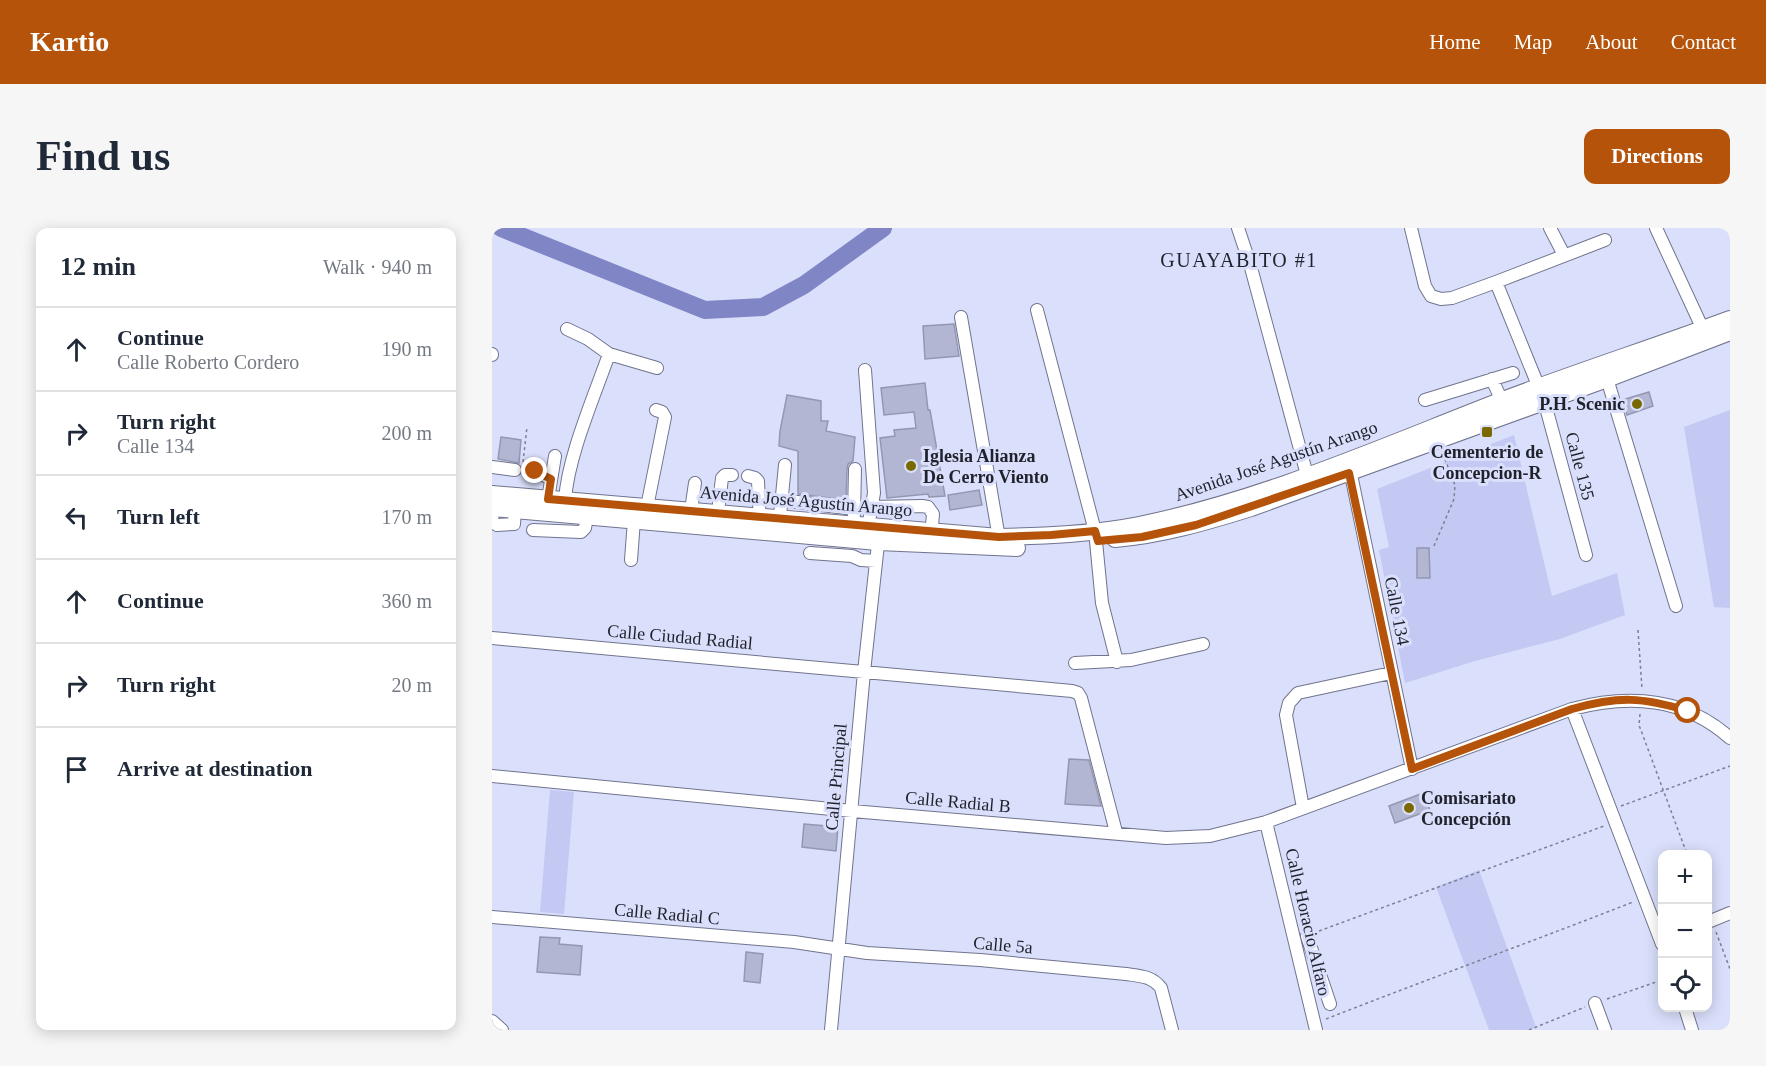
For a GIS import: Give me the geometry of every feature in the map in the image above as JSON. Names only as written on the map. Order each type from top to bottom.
[{"type":"main road","name":"Avenida José Agustín Arango","points":[[492,504],[548,499],[647,507],[690,518],[779,526],[833,539],[865,528],[931,538],[1000,543],[1051,535],[1142,537],[1196,525],[1541,393],[1706,334],[1730,319]]},
{"type":"main road","name":"Avenida José Agustín Arango","points":[[1706,334],[1730,332]]},
{"type":"main road","name":"Avenida José Agustín Arango","points":[[1096,536],[1194,512],[1307,475],[1349,466],[1437,440],[1505,407]]},
{"type":"main road","name":"Avenida José Agustín Arango","points":[[492,504],[516,510],[587,517],[634,520],[690,518]]},
{"type":"street","points":[[1238,228],[1250,264],[1307,475]]},
{"type":"street","points":[[1411,228],[1425,286],[1431,296],[1441,299],[1452,298],[1605,240]]},
{"type":"street","points":[[1550,228],[1564,255]]},
{"type":"street","points":[[1656,228],[1706,334]]},
{"type":"street","name":"Calle 135","points":[[1496,282],[1541,393],[1586,555]]},
{"type":"street","points":[[1037,310],[1096,536],[1102,603],[1117,662]]},
{"type":"street","points":[[961,317],[1000,543]]},
{"type":"street","points":[[567,329],[588,339],[609,354],[657,368]]},
{"type":"street","points":[[565,500],[567,483],[580,437],[609,354]]},
{"type":"street","points":[[865,528],[874,493],[866,370]]},
{"type":"street","points":[[1605,372],[1676,606]]},
{"type":"street","points":[[1425,400],[1513,373]]},
{"type":"street","points":[[1492,379],[1505,407]]},
{"type":"street","points":[[647,507],[645,485],[665,417],[662,412],[656,410]]},
{"type":"street","points":[[548,499],[555,456]]},
{"type":"street","points":[[779,526],[785,465]]},
{"type":"street","name":"Calle 134","points":[[1349,466],[1412,769]]},
{"type":"street","points":[[492,467],[515,470]]},
{"type":"street","points":[[855,469],[865,528]]},
{"type":"street","points":[[535,471],[551,479]]},
{"type":"street","points":[[717,521],[722,478],[732,474]]},
{"type":"street","points":[[748,476],[758,479],[760,525]]},
{"type":"street","points":[[690,518],[695,483]]},
{"type":"street","points":[[782,500],[865,528]]},
{"type":"street","points":[[871,507],[926,506],[933,514],[931,538]]},
{"type":"street","points":[[533,530],[581,532],[585,528],[587,517]]},
{"type":"street","points":[[631,560],[634,520]]},
{"type":"street","name":"Calle Principal","points":[[831,1030],[876,561],[865,528]]},
{"type":"street","points":[[810,553],[833,539],[852,556],[861,560],[876,561]]},
{"type":"street","name":"Calle Ciudad Radial","points":[[492,638],[1072,691],[1078,693],[1081,698],[1116,832]]},
{"type":"street","points":[[1075,663],[1117,662],[1203,644]]},
{"type":"street","points":[[1303,808],[1286,715],[1289,703],[1298,693],[1391,673]]},
{"type":"street","name":"Calle Radial B","points":[[492,776],[852,811],[1167,838],[1210,836],[1266,822],[1572,709],[1599,702],[1629,699],[1656,701],[1688,711],[1722,730],[1730,738]]},
{"type":"street","points":[[1572,709],[1658,931]]},
{"type":"street","name":"Calle Horacio Alfaro","points":[[1266,822],[1315,1027]]},
{"type":"street","points":[[1712,920],[1730,913]]},
{"type":"street","name":"Calle Radial C","points":[[492,917],[794,942],[838,948]]},
{"type":"street","points":[[1298,952],[1309,942],[1330,1004]]},
{"type":"street","name":"Calle 5a","points":[[838,948],[867,953],[980,960],[1126,974],[1154,980],[1161,988],[1172,1030]]},
{"type":"street","points":[[1596,1003],[1605,1030]]},
{"type":"street","points":[[1686,1012],[1692,1030]]},
{"type":"street","points":[[492,1021],[502,1030]]},
{"type":"path","points":[[1434,546],[1454,499],[1455,484],[1437,440]]},
{"type":"path","points":[[1309,942],[1614,815],[1663,790],[1730,765]]},
{"type":"path","points":[[1663,790],[1685,850]]},
{"type":"path","points":[[1315,1027],[1465,965],[1509,951],[1645,898]]},
{"type":"path","points":[[1712,926],[1730,969]]},
{"type":"path","points":[[1529,1030],[1658,981]]},
{"type":"shaded area","points":[[1730,410],[1730,608],[1714,607],[1684,427]]},
{"type":"shaded area","points":[[1514,435],[1552,596],[1617,573],[1625,615],[1560,639],[1475,661],[1405,683],[1379,550],[1389,547],[1377,489]]},
{"type":"shaded area","points":[[550,790],[574,792],[564,914],[540,912]]},
{"type":"shaded area","points":[[1479,870],[1536,1027],[1529,1030],[1489,1030],[1436,887]]},
{"type":"building","points":[[954,324],[959,356],[925,359],[923,326]]},
{"type":"building","name":"Iglesia Alianza De Cerro Viento","points":[[925,383],[945,496],[929,497],[928,494],[887,498],[880,438],[895,436],[894,430],[916,428],[914,412],[884,415],[881,388]]},
{"type":"building","name":"P.H. Scenic","points":[[1649,392],[1653,406],[1627,415],[1622,400]]},
{"type":"building","points":[[787,395],[821,401],[821,421],[828,421],[826,431],[855,437],[853,461],[848,464],[847,469],[846,500],[798,494],[798,451],[779,446]]},
{"type":"building","points":[[501,437],[521,440],[519,463],[498,459]]},
{"type":"building","points":[[979,490],[982,505],[950,510],[948,495]]},
{"type":"building","points":[[1417,548],[1429,548],[1430,578],[1417,578]]},
{"type":"building","points":[[1069,759],[1089,760],[1101,806],[1065,804]]},
{"type":"building","name":"Comisariato Concepción","points":[[1423,793],[1430,810],[1395,823],[1389,806]]},
{"type":"building","points":[[804,824],[838,827],[836,851],[802,847]]},
{"type":"building","points":[[540,937],[560,938],[559,944],[582,946],[580,975],[537,972]]},
{"type":"building","points":[[746,952],[763,954],[760,983],[744,981]]},
{"type":"waterway","points":[[501,228],[705,310],[763,307],[804,285],[883,228]]},
{"type":"place","name":"P.H. Scenic","points":[[1637,404]]},
{"type":"place","name":"Cementerio de Concepcion-R","points":[[1487,432]]},
{"type":"place","name":"Iglesia Alianza De Cerro Viento","points":[[911,466]]},
{"type":"place","name":"Comisariato Concepción","points":[[1409,808]]},
{"type":"district","name":"GUAYABITO #1","points":[[1239,260]]},
{"type":"route","points":[[535,471],[551,479],[548,499],[999,537],[1095,531],[1098,541],[1142,537],[1196,525],[1349,473],[1412,769],[1572,709],[1599,702],[1629,699],[1656,701],[1688,711]]}]
